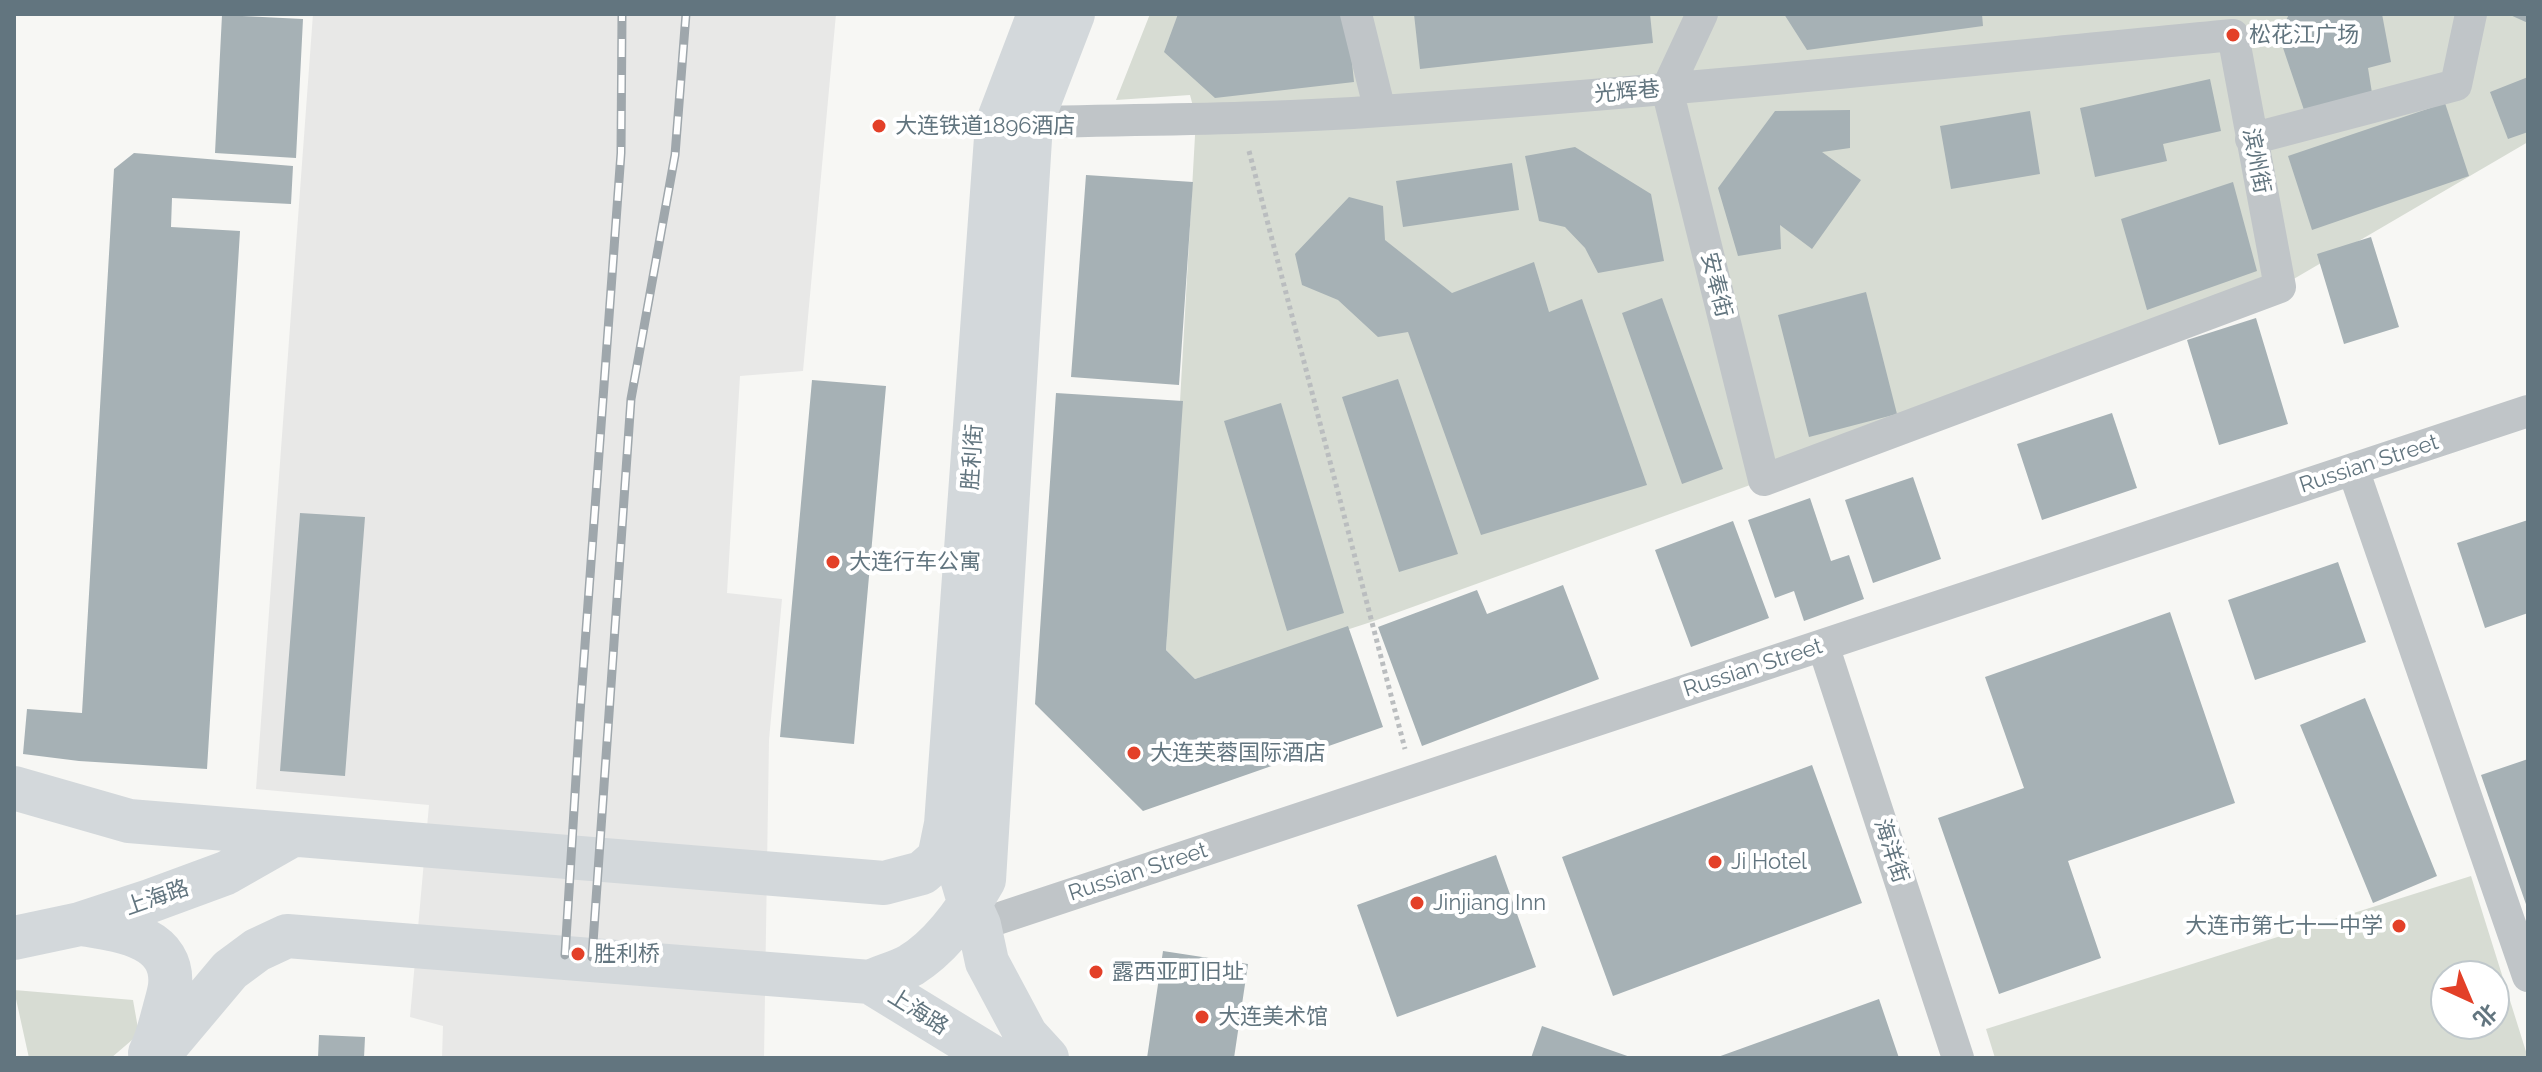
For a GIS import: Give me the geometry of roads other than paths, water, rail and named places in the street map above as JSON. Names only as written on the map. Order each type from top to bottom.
[{"type":"main road","name":"胜利街","points":[[974,915],[946,824],[1014,123],[1039,14]]},
{"type":"main road","name":"胜利街","points":[[974,915],[984,880],[1014,123],[1073,14]]},
{"type":"main road","points":[[14,788],[129,821],[884,883],[922,873],[939,858],[946,824]]},
{"type":"main road","name":"上海路","points":[[14,938],[80,924],[150,901],[226,873],[291,836]]},
{"type":"main road","points":[[974,915],[987,962],[1026,1035],[1047,1058]]},
{"type":"main road","name":"上海路","points":[[870,982],[911,964],[974,915]]},
{"type":"main road","points":[[80,924],[120,930],[144,939],[165,957],[171,984],[155,1044],[146,1058]]},
{"type":"main road","points":[[156,1058],[230,970],[257,950],[287,936],[870,982]]},
{"type":"main road","name":"上海路","points":[[870,982],[994,1058]]},
{"type":"main road","points":[[185,1058],[194,1012]]},
{"type":"street","points":[[1356,14],[1380,111]]},
{"type":"street","points":[[1667,89],[1702,14]]},
{"type":"street","points":[[2251,139],[2456,85],[2471,14]]},
{"type":"street","name":"光辉巷","points":[[1014,123],[1241,118],[1380,111],[1667,89],[2238,25]]},
{"type":"street","name":"滨州街","points":[[2238,25],[2251,139],[2280,287]]},
{"type":"street","name":"安奉街","points":[[1667,89],[1764,480],[2280,287]]},
{"type":"street","name":"Russian Street","points":[[974,915],[1414,781],[2528,411]]},
{"type":"street","points":[[2353,469],[2528,976]]},
{"type":"street","name":"海洋街","points":[[1823,645],[1958,1058]]},
{"type":"railway","points":[[565,955],[621,153],[622,14]]},
{"type":"railway","points":[[592,957],[631,399],[675,155],[686,14]]},
{"type":"place","name":"松花江广场","points":[[2233,35]]},
{"type":"place","name":"大连铁道1896酒店","points":[[879,126]]},
{"type":"place","name":"大连行车公寓","points":[[833,562]]},
{"type":"place","name":"大连芙蓉国际酒店","points":[[1134,753]]},
{"type":"place","name":"Ji Hotel","points":[[1715,862]]},
{"type":"place","name":"Jinjiang Inn","points":[[1417,903]]},
{"type":"place","name":"大连市第七十一中学","points":[[2399,926]]},
{"type":"place","name":"胜利桥","points":[[578,954]]},
{"type":"place","name":"露西亚町旧址","points":[[1096,972]]},
{"type":"place","name":"大连美术馆","points":[[1202,1017]]}]
